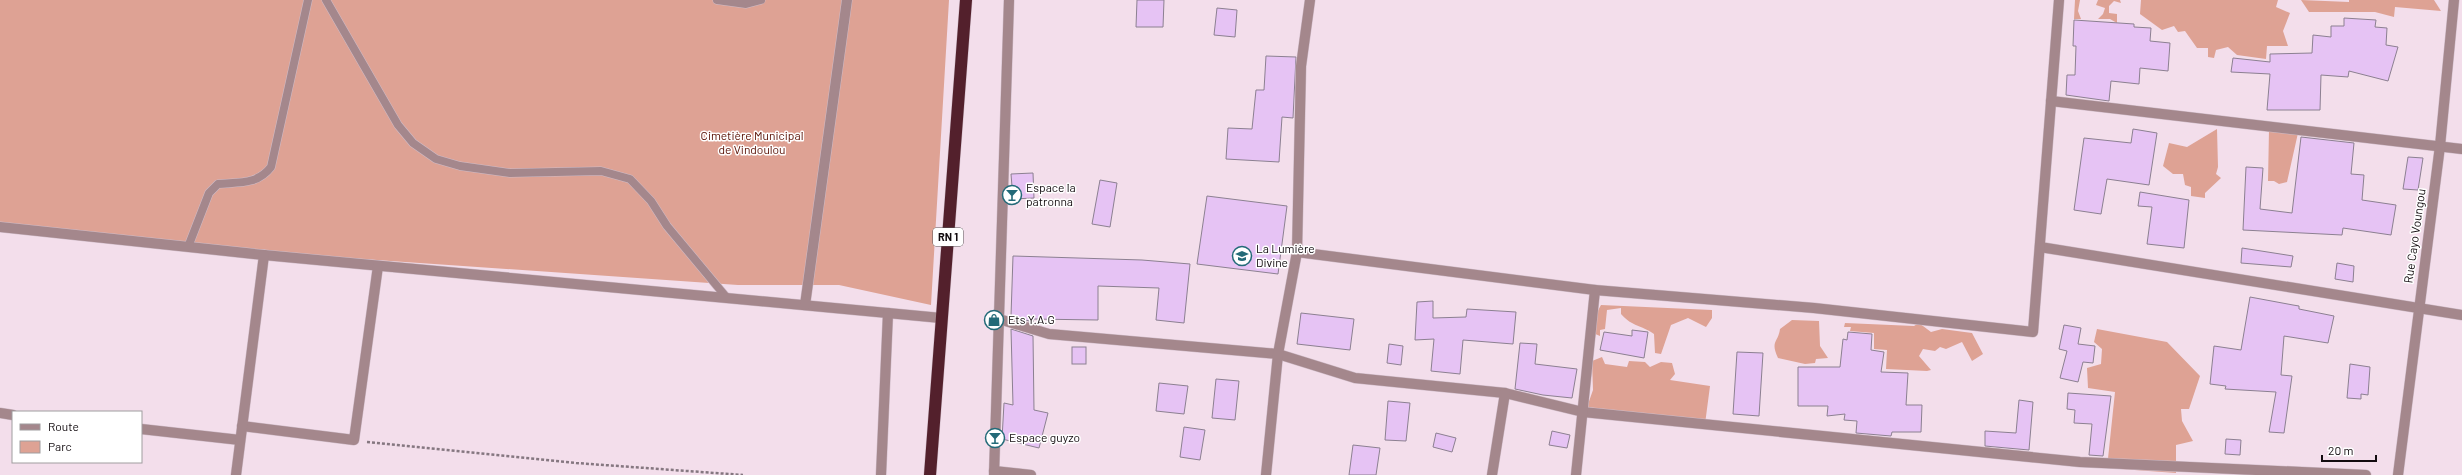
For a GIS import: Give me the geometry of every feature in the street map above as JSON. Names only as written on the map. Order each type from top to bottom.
[{"type":"highway","name":"RN 1","points":[[930,475],[966,0]]},
{"type":"street","points":[[805,305],[847,0]]},
{"type":"street","points":[[1009,0],[994,473],[1031,475]]},
{"type":"street","points":[[1266,475],[1278,354],[1297,252],[1301,66],[1310,0]]},
{"type":"street","points":[[1297,252],[1595,290],[1814,308],[2033,332],[2059,0]]},
{"type":"street","name":"Rue Cayo Voungou","points":[[2398,475],[2440,146],[2454,0]]},
{"type":"street","points":[[2051,101],[2462,149]]},
{"type":"street","points":[[0,227],[264,255],[941,318]]},
{"type":"street","points":[[2040,247],[2462,315]]},
{"type":"street","points":[[236,475],[264,255]]},
{"type":"street","points":[[242,426],[354,440],[378,266]]},
{"type":"street","points":[[1576,475],[1595,290]]},
{"type":"street","points":[[881,475],[888,313]]},
{"type":"street","points":[[999,319],[1049,334],[1278,354],[1355,378],[1505,394],[1583,412],[2080,462],[2366,475]]},
{"type":"street","points":[[1492,475],[1505,394]]},
{"type":"street","points":[[0,413],[12,415]]},
{"type":"street","points":[[142,429],[240,440]]},
{"type":"lane","points":[[188,247],[210,193],[218,184],[249,182],[263,177],[271,167],[308,0]]},
{"type":"lane","points":[[326,0],[398,125],[412,144],[436,158],[460,166],[510,173],[601,171],[630,179],[651,201],[667,226],[727,298]]},
{"type":"lane","points":[[717,0],[746,4],[761,0]]},
{"type":"path","points":[[354,440],[568,462],[743,475]]},
{"type":"green space","name":"Cimetière Municipal de Vindoulou","points":[[0,0],[949,0],[931,305],[839,285],[738,285],[188,247],[0,228]]},
{"type":"green space","points":[[2075,0],[2080,0],[2078,11],[2081,19],[2074,19]]},
{"type":"green space","points":[[2098,0],[2120,0],[2121,3],[2114,1],[2109,6],[2109,13],[2117,14],[2117,23],[2110,19],[2098,19],[2103,14],[2105,8],[2096,5]]},
{"type":"green space","points":[[2141,0],[2278,0],[2276,7],[2290,13],[2283,31],[2288,46],[2267,46],[2266,59],[2237,55],[2228,47],[2216,50],[2214,58],[2208,57],[2208,48],[2197,48],[2185,31],[2178,32],[2174,26],[2162,30],[2140,14]]},
{"type":"green space","points":[[2301,0],[2349,2],[2349,0],[2434,0],[2441,11],[2395,7],[2394,17],[2375,12],[2309,12]]},
{"type":"green space","points":[[2217,129],[2218,167],[2216,174],[2221,178],[2205,193],[2205,198],[2191,196],[2191,187],[2185,185],[2183,174],[2173,174],[2163,166],[2169,143],[2187,147]]},
{"type":"green space","points":[[2269,130],[2298,133],[2287,182],[2279,184],[2274,181],[2268,181]]},
{"type":"green space","points":[[1601,305],[1712,310],[1712,318],[1706,327],[1688,318],[1671,325],[1661,354],[1655,353],[1654,334],[1630,322],[1621,314],[1621,308],[1607,310],[1605,329],[1600,330],[1600,336],[1593,333],[1595,316]]},
{"type":"green space","points":[[1792,320],[1819,321],[1820,346],[1828,358],[1816,359],[1815,363],[1805,364],[1778,358],[1775,342],[1780,329]]},
{"type":"green space","points":[[1845,323],[1914,326],[1919,323],[1931,332],[1942,329],[1972,333],[1983,354],[1972,361],[1962,342],[1946,349],[1940,347],[1935,351],[1923,349],[1919,356],[1931,370],[1886,369],[1887,350],[1874,349],[1874,333],[1850,331],[1851,327],[1844,327]]},
{"type":"green space","points":[[2097,329],[2167,342],[2200,376],[2189,409],[2181,409],[2182,421],[2193,441],[2176,445],[2176,473],[2107,468],[2115,392],[2088,388],[2087,368],[2101,364],[2102,349],[2094,342]]},
{"type":"green space","points":[[1602,357],[1605,364],[1627,367],[1629,361],[1645,362],[1650,367],[1661,362],[1672,363],[1675,374],[1670,380],[1710,386],[1705,424],[1587,407],[1593,390],[1592,361]]},
{"type":"building","points":[[1137,0],[1164,0],[1163,27],[1136,27]]},
{"type":"building","points":[[1217,8],[1237,10],[1235,37],[1214,35]]},
{"type":"building","points":[[2344,18],[2376,20],[2375,27],[2387,28],[2386,45],[2398,47],[2388,81],[2349,71],[2348,77],[2321,75],[2320,110],[2267,110],[2270,74],[2231,72],[2233,58],[2270,62],[2270,54],[2312,53],[2313,35],[2331,37],[2331,26],[2344,26]]},
{"type":"building","points":[[2074,20],[2134,24],[2134,27],[2151,28],[2150,41],[2170,43],[2168,71],[2140,68],[2139,84],[2111,81],[2109,101],[2066,95],[2067,75],[2075,75],[2076,46],[2073,46]]},
{"type":"building","points":[[1266,56],[1296,57],[1293,118],[1282,117],[1279,162],[1226,159],[1228,128],[1252,129],[1256,90],[1264,90]]},
{"type":"building","points":[[2133,129],[2157,133],[2149,185],[2107,179],[2101,214],[2074,210],[2084,138],[2131,143]]},
{"type":"building","points":[[2301,137],[2354,143],[2351,174],[2364,175],[2362,200],[2396,205],[2391,235],[2343,228],[2342,235],[2243,230],[2246,167],[2263,168],[2260,209],[2292,213]]},
{"type":"building","points":[[2408,157],[2423,158],[2418,190],[2403,189]]},
{"type":"building","points":[[1033,173],[1034,198],[1013,199],[1011,174]]},
{"type":"building","points":[[1100,180],[1117,183],[1110,227],[1092,224]]},
{"type":"building","points":[[2140,192],[2189,200],[2184,248],[2147,244],[2152,207],[2138,206]]},
{"type":"building","points":[[1207,196],[1287,206],[1278,274],[1197,264]]},
{"type":"building","points":[[2242,248],[2293,256],[2291,267],[2241,263]]},
{"type":"building","points":[[1013,256],[1142,260],[1190,264],[1184,323],[1156,320],[1159,288],[1098,286],[1098,320],[1033,319],[1033,322],[1011,316]]},
{"type":"building","points":[[2337,263],[2354,266],[2353,282],[2335,279]]},
{"type":"building","points":[[2250,297],[2299,306],[2299,309],[2334,316],[2328,343],[2284,336],[2281,375],[2292,376],[2284,433],[2269,432],[2276,392],[2225,389],[2226,386],[2210,384],[2214,346],[2241,350]]},
{"type":"building","points":[[1433,301],[1433,318],[1466,317],[1467,309],[1516,312],[1513,344],[1463,340],[1460,374],[1431,371],[1434,339],[1415,340],[1417,302]]},
{"type":"building","points":[[1301,313],[1354,319],[1350,350],[1297,344]]},
{"type":"building","points":[[2064,325],[2081,328],[2078,344],[2095,346],[2093,363],[2083,362],[2078,382],[2060,378],[2067,351],[2059,349]]},
{"type":"building","points":[[1011,329],[1033,336],[1034,410],[1048,413],[1039,448],[1002,439],[1004,403],[1013,405]]},
{"type":"building","points":[[1632,330],[1648,332],[1644,358],[1600,350],[1604,332],[1632,336]]},
{"type":"building","points":[[1848,332],[1872,334],[1871,350],[1884,352],[1881,372],[1908,373],[1906,405],[1922,405],[1921,432],[1892,432],[1891,436],[1856,433],[1857,421],[1844,420],[1845,414],[1827,416],[1828,406],[1798,406],[1798,367],[1840,367],[1843,339],[1847,340]]},
{"type":"building","points":[[1520,343],[1537,344],[1535,364],[1577,369],[1572,398],[1543,395],[1515,389]]},
{"type":"building","points":[[1389,344],[1403,346],[1401,365],[1387,363]]},
{"type":"building","points":[[1072,347],[1086,347],[1086,364],[1072,364]]},
{"type":"building","points":[[1737,352],[1763,353],[1759,416],[1733,414]]},
{"type":"building","points":[[2350,364],[2370,367],[2368,395],[2361,394],[2361,399],[2347,398]]},
{"type":"building","points":[[1216,379],[1239,381],[1235,420],[1212,418]]},
{"type":"building","points":[[1159,383],[1188,386],[1184,414],[1156,411]]},
{"type":"building","points":[[2068,393],[2111,396],[2103,456],[2089,455],[2092,424],[2074,423],[2075,410],[2067,409]]},
{"type":"building","points":[[2019,400],[2033,402],[2029,450],[1985,446],[1985,431],[2016,433]]},
{"type":"building","points":[[1388,401],[1410,403],[1406,441],[1385,440]]},
{"type":"building","points":[[1184,427],[1205,430],[1200,460],[1180,457]]},
{"type":"building","points":[[1552,431],[1570,435],[1567,448],[1549,445]]},
{"type":"building","points":[[1436,433],[1456,438],[1452,452],[1433,447]]},
{"type":"building","points":[[2226,439],[2241,440],[2240,455],[2225,454]]},
{"type":"building","points":[[1353,445],[1380,448],[1376,475],[1349,475]]},
{"type":"place","name":"Espace la patronna","points":[[1012,195]]},
{"type":"place","name":"La Lumière Divine","points":[[1242,256]]},
{"type":"place","name":"Ets Y.A.G","points":[[994,320]]},
{"type":"place","name":"Espace guyzo","points":[[995,438]]}]
